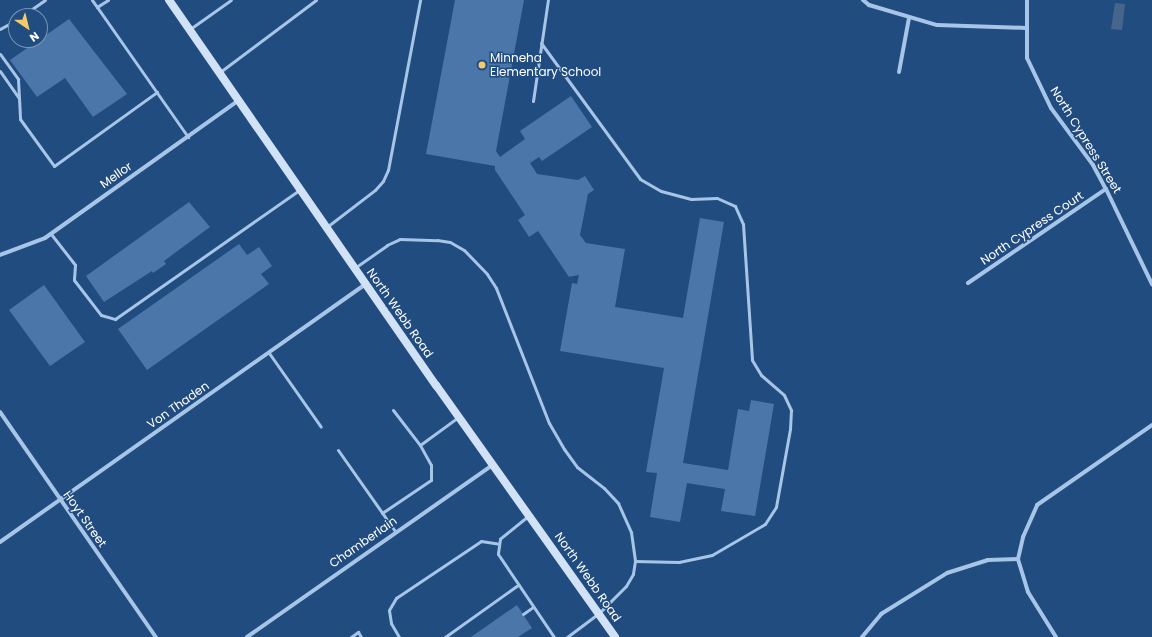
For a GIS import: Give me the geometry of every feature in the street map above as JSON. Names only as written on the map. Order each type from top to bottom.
[{"type":"main road","name":"North Webb Road","points":[[169,0],[188,30],[354,268],[616,637]]},
{"type":"street","points":[[862,0],[869,5],[908,18],[937,25],[1026,28]]},
{"type":"street","name":"North Cypress Street","points":[[1027,0],[1027,58],[1051,108],[1092,165],[1106,189],[1152,284]]},
{"type":"street","points":[[899,72],[908,18]]},
{"type":"street","name":"Mellor","points":[[0,255],[51,234],[238,101]]},
{"type":"street","name":"North Cypress Court","points":[[968,283],[1106,189]]},
{"type":"street","name":"Von Thaden","points":[[0,542],[366,284]]},
{"type":"street","name":"Hoyt Street","points":[[0,412],[59,500],[156,637]]},
{"type":"street","points":[[1056,637],[1028,592],[1018,559],[1023,537],[1037,505],[1152,425]]},
{"type":"street","name":"Chamberlain","points":[[247,637],[395,531],[493,464]]},
{"type":"street","points":[[862,637],[881,614],[947,573],[988,560],[1018,559]]},
{"type":"lane","points":[[34,8],[45,0]]},
{"type":"lane","points":[[92,0],[188,136]]},
{"type":"lane","points":[[97,7],[108,0]]},
{"type":"lane","points":[[188,30],[231,0]]},
{"type":"lane","points":[[219,73],[316,0]]},
{"type":"lane","points":[[326,227],[375,190],[383,181],[388,170],[420,0]]},
{"type":"lane","points":[[533,101],[548,0]]},
{"type":"lane","points":[[541,43],[640,179],[661,192],[691,199],[717,198],[735,206],[743,224],[752,360],[761,375],[784,395],[791,410],[790,430],[776,508],[766,524],[712,555],[679,562],[635,561]]},
{"type":"lane","points":[[0,54],[18,79],[20,119],[54,166],[157,92]]},
{"type":"lane","points":[[0,71],[19,98]]},
{"type":"lane","points":[[51,234],[75,265],[74,280],[101,315],[115,319],[300,190]]},
{"type":"lane","points":[[354,268],[387,245],[400,239],[418,237],[450,242],[475,260],[487,274],[505,307],[536,390],[564,449],[577,467],[604,488],[626,517],[631,532],[635,561],[633,574],[626,586],[599,613],[566,637]]},
{"type":"lane","points":[[269,353],[321,426]]},
{"type":"lane","points":[[382,513],[431,480],[431,465],[420,445],[393,410]]},
{"type":"lane","points":[[420,445],[459,417]]},
{"type":"lane","points":[[338,450],[395,531]]},
{"type":"lane","points":[[529,515],[500,539],[498,554],[554,637]]},
{"type":"lane","points":[[399,637],[391,623],[389,610],[396,598],[481,541],[499,544]]},
{"type":"lane","points":[[445,637],[518,585]]},
{"type":"lane","points":[[523,614],[533,607]]},
{"type":"lane","points":[[351,637],[358,632],[361,637]]},
{"type":"water","points":[[1115,3],[1125,4],[1122,30],[1111,29]]},
{"type":"building","points":[[455,0],[524,0],[496,151],[500,157],[525,139],[520,131],[571,96],[592,127],[542,161],[539,157],[530,163],[537,174],[578,180],[585,176],[594,190],[588,194],[580,235],[586,243],[625,249],[615,307],[683,318],[700,218],[724,222],[683,463],[728,470],[738,409],[749,411],[751,400],[774,404],[755,516],[721,511],[725,489],[687,483],[680,522],[650,517],[657,473],[646,472],[664,368],[560,351],[572,283],[577,284],[579,275],[569,277],[538,231],[529,237],[518,220],[525,215],[495,170],[495,166],[426,154]]},
{"type":"building","points":[[69,19],[127,94],[93,117],[65,78],[37,97],[10,60],[27,48],[48,48],[48,34]]},
{"type":"building","points":[[189,202],[210,227],[164,261],[166,264],[153,273],[152,271],[104,302],[86,276]]},
{"type":"building","points":[[239,244],[247,255],[259,247],[272,266],[261,274],[269,284],[147,370],[118,329]]},
{"type":"building","points":[[44,285],[85,342],[50,366],[9,310]]},
{"type":"building","points":[[517,605],[532,628],[518,637],[471,637]]},
{"type":"place","name":"Minneha Elementary School","points":[[482,65]]}]
